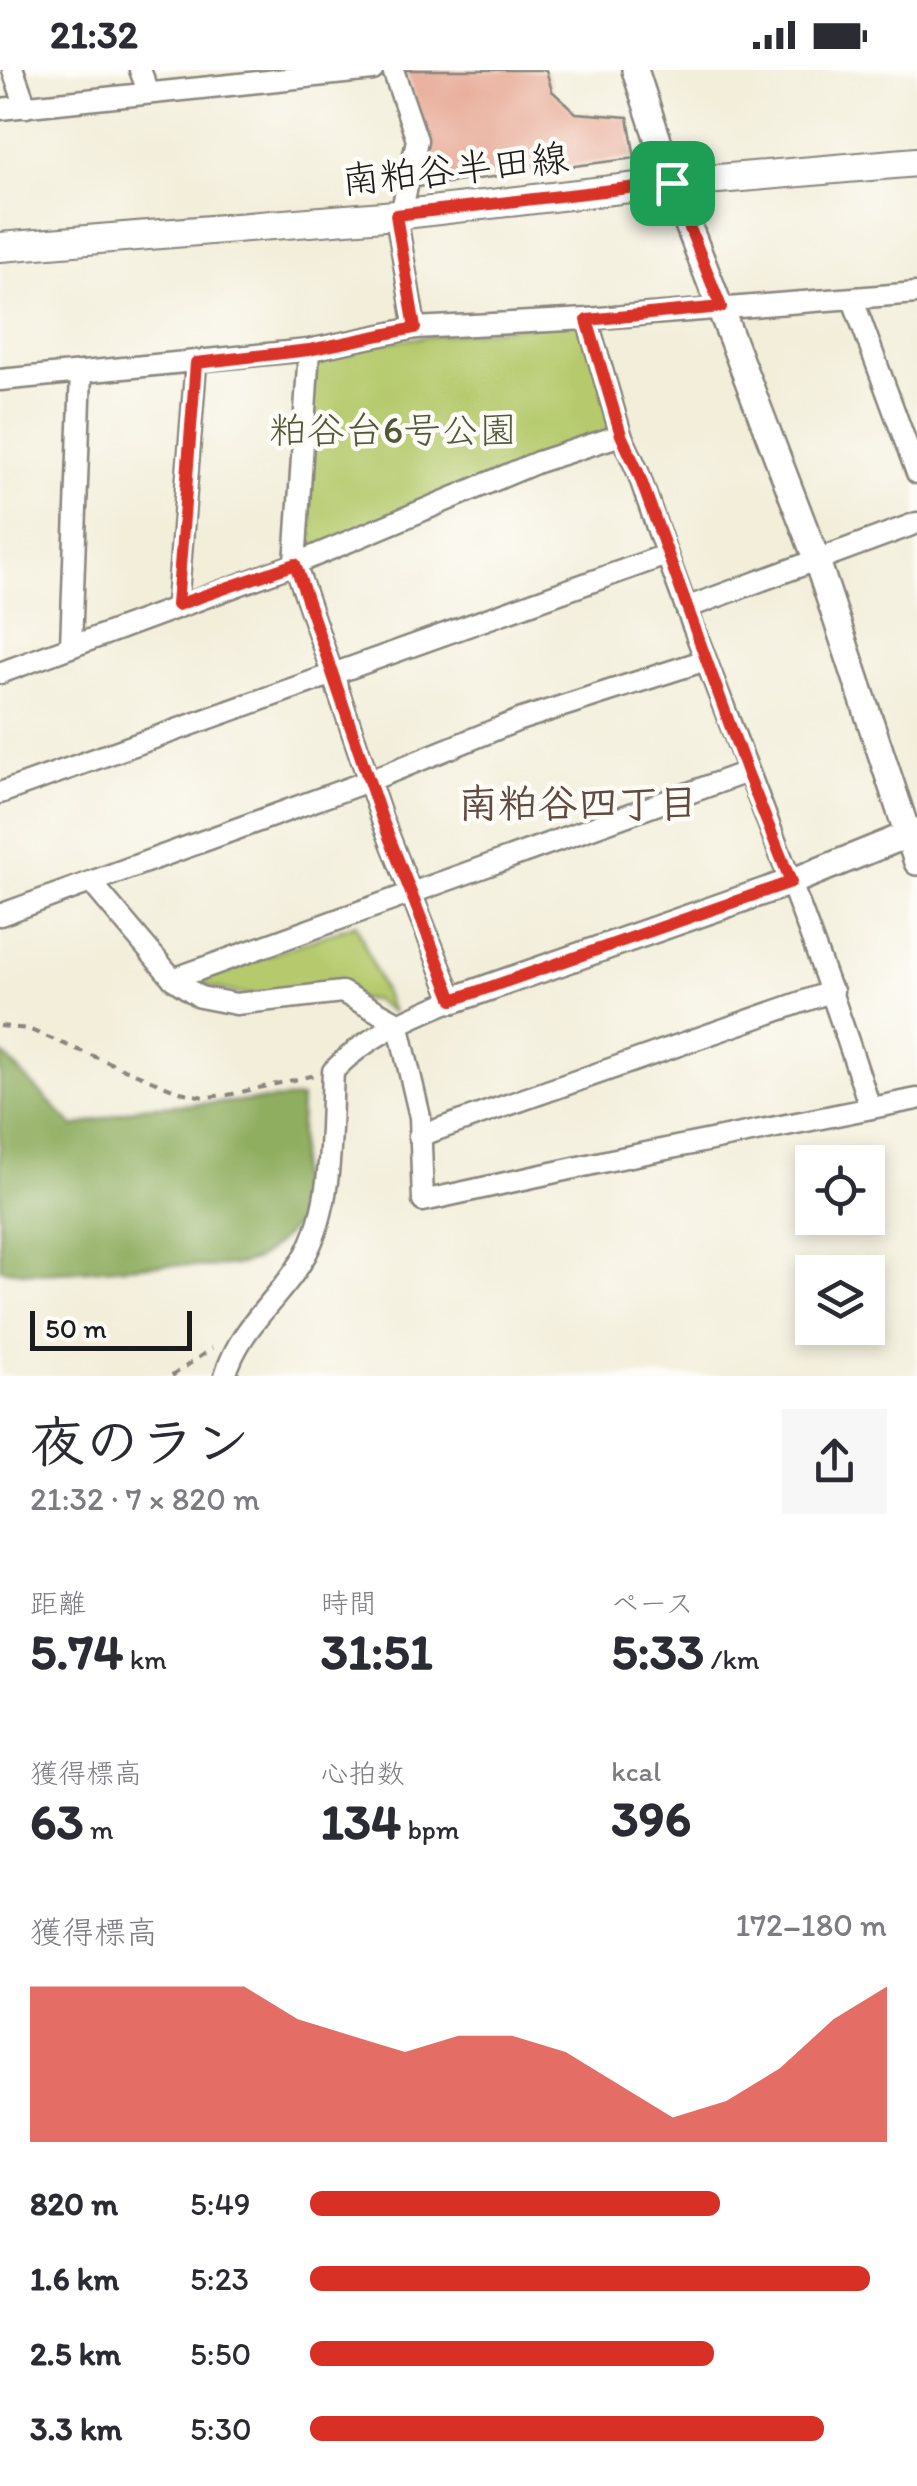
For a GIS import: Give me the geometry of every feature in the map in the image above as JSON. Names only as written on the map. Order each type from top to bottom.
[{"type":"main road","name":"南粕谷半田線","points":[[0,247],[399,214],[672,183],[917,162]]},
{"type":"street","points":[[13,70],[26,106]]},
{"type":"street","points":[[140,70],[149,93]]},
{"type":"street","points":[[0,109],[256,77],[373,70]]},
{"type":"street","points":[[392,70],[417,140],[399,214],[415,328]]},
{"type":"street","points":[[634,70],[672,183],[816,558],[912,833],[917,862]]},
{"type":"street","points":[[0,380],[309,350],[415,328],[587,320],[917,293]]},
{"type":"street","points":[[853,300],[917,473]]},
{"type":"street","points":[[587,320],[621,435],[832,990],[870,1108]]},
{"type":"street","points":[[309,350],[295,564],[410,891],[453,1000]]},
{"type":"street","points":[[177,605],[196,363]]},
{"type":"street","points":[[71,646],[81,372]]},
{"type":"street","points":[[894,410],[917,408]]},
{"type":"street","points":[[0,673],[295,564],[538,462],[621,435]]},
{"type":"street","points":[[686,608],[917,523]]},
{"type":"street","points":[[0,793],[666,555]]},
{"type":"street","points":[[0,915],[371,780],[519,720],[706,660]]},
{"type":"street","points":[[172,979],[747,772]]},
{"type":"street","points":[[225,1376],[241,1340],[306,1254],[324,1200],[333,1072],[346,1058],[398,1023],[453,1000],[791,882],[912,833]]},
{"type":"street","points":[[91,882],[172,979],[200,997],[236,1004],[342,992],[398,1023],[420,1118],[423,1202],[917,1099]]},
{"type":"street","points":[[420,1136],[832,990]]},
{"type":"path","points":[[0,1026],[28,1029],[180,1092],[204,1097],[333,1072]]},
{"type":"path","points":[[172,1376],[213,1348],[241,1340]]},
{"type":"green space","name":"粕谷台6号公園","points":[[587,319],[621,435],[295,564],[309,350]]},
{"type":"green space","points":[[356,924],[392,1012],[374,1000],[239,994],[207,986],[202,979]]},
{"type":"green space","points":[[0,1051],[74,1127],[141,1107],[301,1098],[297,1224],[261,1256],[231,1266],[156,1265],[58,1272],[0,1269]]},
{"type":"building","points":[[405,70],[546,70],[552,91],[576,113],[628,117],[635,158],[417,187],[427,141]]},
{"type":"district","name":"南粕谷四丁目","points":[[578,803]]},
{"type":"route","points":[[672,183],[721,307],[587,320],[621,435],[791,882],[453,1000],[382,819],[295,564],[177,605],[196,363],[309,350],[415,328],[396,215],[672,183]]}]
